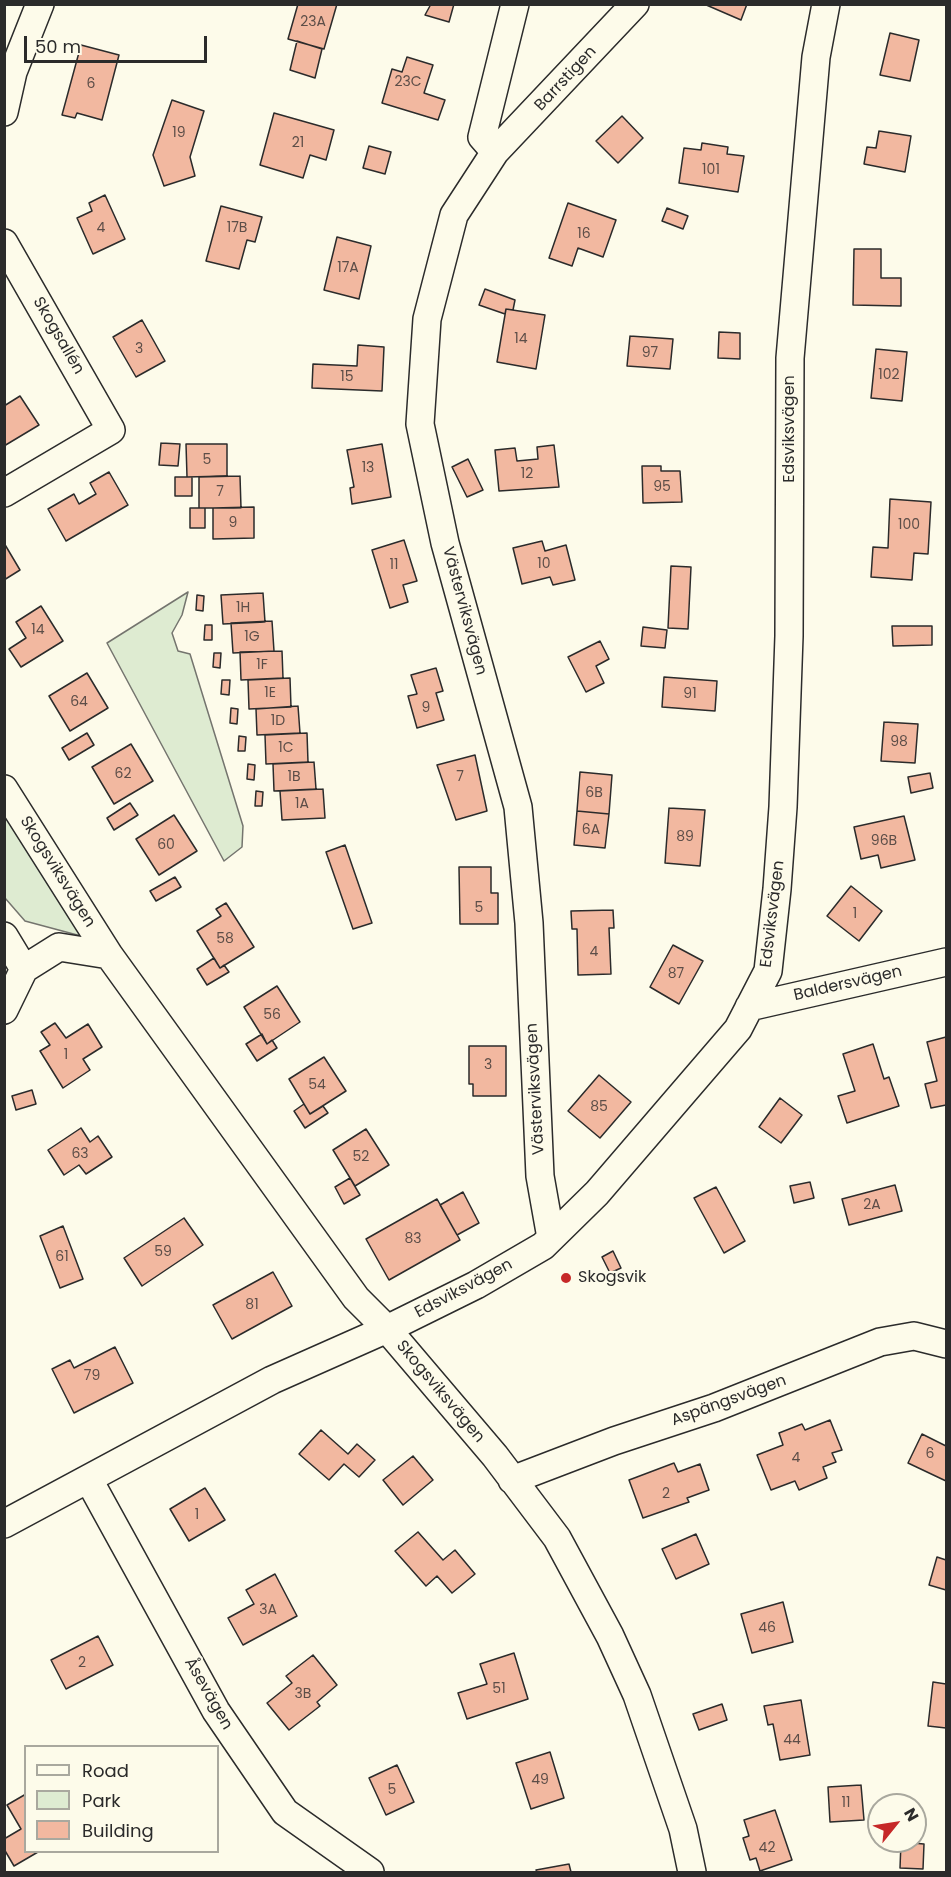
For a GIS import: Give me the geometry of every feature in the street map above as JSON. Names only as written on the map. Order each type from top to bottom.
[{"type":"street","points":[[4,112],[13,72],[40,4]]},
{"type":"street","points":[[495,152],[482,137],[515,4]]},
{"type":"street","name":"Barrstigen","points":[[495,152],[635,4]]},
{"type":"street","name":"Edsviksvägen","points":[[4,1524],[272,1380],[387,1329],[476,1285],[543,1246],[597,1193],[678,1102],[738,1029],[768,971],[783,807],[789,636],[790,358],[814,80],[826,4]]},
{"type":"street","name":"Västerviksvägen","points":[[495,152],[454,215],[427,319],[420,424],[445,543],[518,807],[529,923],[540,1176],[551,1238]]},
{"type":"street","name":"Skogsallén","points":[[4,243],[111,430],[4,493]]},
{"type":"street","name":"Skogsviksvägen","points":[[4,789],[109,955],[356,1298],[387,1329],[557,1538],[638,1695],[683,1828],[692,1872]]},
{"type":"street","points":[[4,936],[24,969],[4,1010]]},
{"type":"street","name":"Skogsviksvägen","points":[[24,969],[59,947],[109,955]]},
{"type":"street","name":"Baldersvägen","points":[[749,1007],[946,962]]},
{"type":"street","name":"Aspängsvägen","points":[[512,1480],[614,1441],[735,1400],[880,1342],[914,1336],[946,1344]]},
{"type":"street","name":"Åsevägen","points":[[89,1480],[216,1711],[285,1812],[370,1872]]},
{"type":"green space","points":[[188,592],[182,615],[172,633],[178,651],[190,654],[243,826],[242,847],[224,861],[107,643]]},
{"type":"green space","points":[[4,805],[81,936],[25,921],[5,898]]},
{"type":"building","points":[[298,4],[337,4],[324,49],[288,39]]},
{"type":"building","points":[[431,4],[454,4],[449,22],[425,15]]},
{"type":"building","points":[[704,4],[747,4],[741,20]]},
{"type":"building","points":[[890,33],[919,40],[910,81],[880,75]]},
{"type":"building","points":[[297,41],[322,49],[315,78],[290,70]]},
{"type":"building","points":[[81,45],[119,55],[102,120],[77,113],[75,118],[62,115]]},
{"type":"building","points":[[407,57],[433,65],[424,93],[445,100],[438,120],[382,103],[392,69],[402,72]]},
{"type":"building","points":[[172,100],[204,111],[190,157],[195,176],[164,186],[153,155]]},
{"type":"building","points":[[274,113],[334,130],[326,160],[310,155],[303,178],[260,165]]},
{"type":"building","points":[[622,116],[643,138],[618,163],[596,141]]},
{"type":"building","points":[[879,131],[911,136],[905,172],[864,164],[867,147],[876,148]]},
{"type":"building","points":[[702,143],[728,147],[727,154],[744,156],[738,192],[679,183],[684,148],[701,150]]},
{"type":"building","points":[[369,146],[391,152],[385,174],[363,168]]},
{"type":"building","points":[[105,195],[125,239],[93,254],[77,218],[92,211],[89,203]]},
{"type":"building","points":[[568,203],[616,220],[603,257],[578,248],[572,266],[549,258]]},
{"type":"building","points":[[221,206],[262,217],[255,242],[247,240],[239,269],[206,261]]},
{"type":"building","points":[[667,208],[688,216],[683,229],[662,221]]},
{"type":"building","points":[[337,237],[371,246],[359,299],[324,290]]},
{"type":"building","points":[[854,249],[881,249],[881,278],[901,278],[901,306],[853,305]]},
{"type":"building","points":[[485,289],[515,300],[513,310],[506,309],[505,314],[479,305]]},
{"type":"building","points":[[506,309],[545,315],[536,369],[497,362]]},
{"type":"building","points":[[142,320],[165,361],[136,377],[113,337]]},
{"type":"building","points":[[719,332],[740,333],[740,359],[718,358]]},
{"type":"building","points":[[630,336],[673,339],[670,369],[627,366]]},
{"type":"building","points":[[358,345],[384,347],[382,391],[312,388],[313,364],[357,366]]},
{"type":"building","points":[[876,349],[907,352],[902,401],[871,398]]},
{"type":"building","points":[[20,396],[39,425],[4,446],[4,406]]},
{"type":"building","points":[[161,443],[180,444],[178,466],[159,465]]},
{"type":"building","points":[[186,444],[227,444],[227,476],[187,477]]},
{"type":"building","points":[[382,444],[391,497],[352,504],[350,488],[354,487],[347,450]]},
{"type":"building","points":[[554,445],[559,487],[499,491],[495,450],[515,448],[517,461],[538,459],[537,447]]},
{"type":"building","points":[[468,459],[483,490],[467,497],[452,467]]},
{"type":"building","points":[[642,466],[661,466],[661,471],[680,471],[682,502],[643,503]]},
{"type":"building","points":[[109,472],[128,505],[66,541],[48,509],[74,494],[79,504],[96,494],[90,483]]},
{"type":"building","points":[[240,476],[241,508],[199,508],[199,477]]},
{"type":"building","points":[[175,477],[192,477],[192,496],[175,496]]},
{"type":"building","points":[[890,499],[931,502],[928,554],[914,553],[912,580],[871,577],[873,547],[888,548]]},
{"type":"building","points":[[254,507],[254,538],[213,539],[213,508]]},
{"type":"building","points":[[190,508],[205,508],[205,528],[190,528]]},
{"type":"building","points":[[404,540],[417,581],[403,585],[408,602],[390,608],[372,550]]},
{"type":"building","points":[[542,541],[545,551],[566,545],[575,580],[553,585],[550,577],[522,584],[513,548]]},
{"type":"building","points":[[4,543],[20,570],[4,580]]},
{"type":"building","points":[[671,566],[691,567],[688,629],[668,628]]},
{"type":"building","points":[[263,593],[265,622],[223,624],[221,595]]},
{"type":"building","points":[[197,595],[204,596],[203,611],[196,610]]},
{"type":"building","points":[[41,606],[63,641],[21,667],[9,649],[26,638],[16,622]]},
{"type":"building","points":[[272,621],[274,651],[233,653],[231,623]]},
{"type":"building","points":[[205,625],[212,625],[212,640],[204,640]]},
{"type":"building","points":[[892,626],[932,626],[932,645],[893,646]]},
{"type":"building","points":[[643,627],[667,630],[665,648],[641,646]]},
{"type":"building","points":[[600,641],[609,659],[596,666],[604,683],[586,692],[568,657]]},
{"type":"building","points":[[282,651],[283,678],[241,680],[240,652]]},
{"type":"building","points":[[214,653],[221,653],[220,668],[213,667]]},
{"type":"building","points":[[436,668],[443,691],[436,693],[444,720],[417,728],[408,696],[417,694],[411,675]]},
{"type":"building","points":[[87,673],[108,708],[70,731],[49,696]]},
{"type":"building","points":[[664,677],[717,681],[715,711],[662,707]]},
{"type":"building","points":[[290,678],[291,707],[249,709],[248,680]]},
{"type":"building","points":[[222,680],[230,680],[229,695],[221,694]]},
{"type":"building","points":[[298,706],[300,733],[257,735],[256,709]]},
{"type":"building","points":[[231,708],[238,709],[237,724],[230,723]]},
{"type":"building","points":[[884,722],[918,724],[915,763],[881,761]]},
{"type":"building","points":[[87,733],[94,745],[69,760],[62,748]]},
{"type":"building","points":[[307,733],[308,762],[266,764],[265,735]]},
{"type":"building","points":[[239,736],[246,737],[245,751],[238,751]]},
{"type":"building","points":[[131,744],[153,781],[114,804],[92,767]]},
{"type":"building","points":[[475,755],[487,811],[456,820],[437,765]]},
{"type":"building","points":[[314,762],[316,789],[274,791],[273,764]]},
{"type":"building","points":[[248,764],[255,765],[254,780],[247,779]]},
{"type":"building","points":[[580,772],[612,775],[609,814],[577,811]]},
{"type":"building","points":[[930,773],[933,788],[911,793],[908,777]]},
{"type":"building","points":[[323,789],[325,818],[282,820],[280,791]]},
{"type":"building","points":[[256,791],[263,792],[262,806],[255,806]]},
{"type":"building","points":[[130,803],[138,815],[114,830],[107,818]]},
{"type":"building","points":[[669,808],[705,810],[700,866],[665,863]]},
{"type":"building","points":[[577,811],[609,814],[605,848],[574,845]]},
{"type":"building","points":[[174,815],[197,851],[159,875],[136,839]]},
{"type":"building","points":[[904,816],[915,860],[881,868],[878,855],[861,859],[854,827]]},
{"type":"building","points":[[345,845],[372,923],[353,929],[326,852]]},
{"type":"building","points":[[459,867],[491,867],[491,893],[498,893],[498,924],[460,924]]},
{"type":"building","points":[[175,877],[181,887],[156,901],[150,891]]},
{"type":"building","points":[[851,886],[882,911],[859,941],[827,916]]},
{"type":"building","points":[[226,903],[254,947],[220,968],[197,931],[221,916],[216,909]]},
{"type":"building","points":[[613,910],[614,928],[609,928],[611,974],[578,975],[577,929],[572,929],[571,911]]},
{"type":"building","points":[[673,945],[703,961],[679,1004],[650,987]]},
{"type":"building","points":[[214,958],[220,968],[224,965],[229,972],[207,985],[197,969]]},
{"type":"building","points":[[277,986],[300,1022],[267,1044],[244,1007]]},
{"type":"building","points":[[55,1023],[66,1038],[88,1024],[102,1047],[83,1059],[90,1070],[63,1088],[40,1051],[50,1045],[41,1032]]},
{"type":"building","points":[[262,1034],[267,1044],[272,1040],[277,1048],[257,1061],[246,1044]]},
{"type":"building","points":[[946,1037],[946,1105],[931,1108],[925,1084],[937,1081],[927,1042]]},
{"type":"building","points":[[873,1044],[884,1079],[889,1077],[899,1106],[847,1123],[838,1096],[855,1091],[843,1054]]},
{"type":"building","points":[[469,1046],[506,1046],[506,1096],[473,1096],[473,1084],[469,1084]]},
{"type":"building","points":[[324,1057],[346,1091],[310,1114],[289,1079]]},
{"type":"building","points":[[599,1075],[631,1102],[600,1138],[568,1111]]},
{"type":"building","points":[[32,1090],[36,1104],[16,1110],[12,1096]]},
{"type":"building","points":[[780,1098],[802,1115],[781,1143],[759,1127]]},
{"type":"building","points":[[304,1104],[310,1114],[323,1106],[328,1113],[305,1128],[294,1111]]},
{"type":"building","points":[[81,1128],[90,1142],[98,1136],[112,1157],[86,1174],[79,1165],[64,1175],[48,1150]]},
{"type":"building","points":[[366,1129],[389,1165],[355,1186],[333,1150]]},
{"type":"building","points":[[350,1178],[360,1195],[344,1204],[335,1187]]},
{"type":"building","points":[[810,1182],[814,1198],[794,1203],[790,1186]]},
{"type":"building","points":[[895,1185],[902,1211],[849,1225],[842,1199]]},
{"type":"building","points":[[716,1187],[745,1241],[724,1253],[694,1198]]},
{"type":"building","points":[[463,1192],[479,1223],[457,1235],[440,1205]]},
{"type":"building","points":[[437,1199],[460,1240],[389,1280],[366,1239]]},
{"type":"building","points":[[184,1218],[203,1245],[142,1286],[124,1258]]},
{"type":"building","points":[[63,1226],[83,1279],[60,1288],[40,1236]]},
{"type":"building","points":[[613,1251],[621,1268],[610,1273],[602,1257]]},
{"type":"building","points":[[273,1272],[292,1306],[232,1339],[213,1305]]},
{"type":"building","points":[[115,1347],[133,1383],[74,1413],[52,1369],[70,1360],[74,1368]]},
{"type":"building","points":[[830,1420],[842,1450],[832,1453],[836,1462],[823,1467],[827,1478],[799,1490],[795,1481],[771,1490],[757,1455],[783,1445],[779,1433],[802,1424],[805,1430]]},
{"type":"building","points":[[321,1430],[348,1454],[357,1444],[375,1460],[359,1477],[344,1464],[329,1480],[299,1454]]},
{"type":"building","points":[[922,1434],[946,1446],[946,1481],[908,1463]]},
{"type":"building","points":[[413,1456],[433,1480],[403,1505],[383,1480]]},
{"type":"building","points":[[674,1463],[678,1472],[700,1464],[709,1490],[687,1498],[689,1502],[643,1518],[629,1480]]},
{"type":"building","points":[[205,1488],[225,1520],[189,1541],[170,1509]]},
{"type":"building","points":[[418,1532],[443,1560],[455,1550],[475,1574],[452,1593],[437,1576],[426,1586],[395,1551]]},
{"type":"building","points":[[696,1534],[709,1564],[676,1579],[662,1549]]},
{"type":"building","points":[[937,1557],[946,1560],[946,1590],[929,1585]]},
{"type":"building","points":[[275,1574],[297,1616],[243,1645],[228,1618],[254,1604],[246,1590]]},
{"type":"building","points":[[783,1602],[793,1642],[752,1653],[741,1614]]},
{"type":"building","points":[[98,1636],[113,1665],[66,1689],[51,1660]]},
{"type":"building","points":[[514,1653],[528,1699],[467,1719],[458,1693],[487,1684],[480,1664]]},
{"type":"building","points":[[313,1655],[337,1685],[317,1702],[320,1706],[289,1730],[267,1703],[292,1683],[286,1676]]},
{"type":"building","points":[[933,1682],[946,1684],[946,1728],[928,1726]]},
{"type":"building","points":[[801,1700],[810,1755],[780,1760],[773,1724],[768,1725],[764,1706]]},
{"type":"building","points":[[722,1704],[727,1720],[699,1730],[693,1714]]},
{"type":"building","points":[[550,1752],[564,1798],[531,1809],[516,1763]]},
{"type":"building","points":[[397,1765],[414,1802],[386,1815],[369,1778]]},
{"type":"building","points":[[861,1785],[864,1820],[830,1822],[828,1787]]},
{"type":"building","points":[[24,1795],[24,1853],[36,1853],[14,1866],[4,1849],[4,1839],[21,1829],[7,1805]]},
{"type":"building","points":[[775,1810],[792,1860],[760,1871],[756,1858],[750,1860],[743,1838],[749,1836],[744,1820]]},
{"type":"building","points":[[901,1853],[924,1853],[923,1869],[900,1868]]},
{"type":"building","points":[[569,1864],[571,1872],[537,1872],[536,1870]]},
{"type":"place","name":"Skogsvik","points":[[566,1278]]}]
